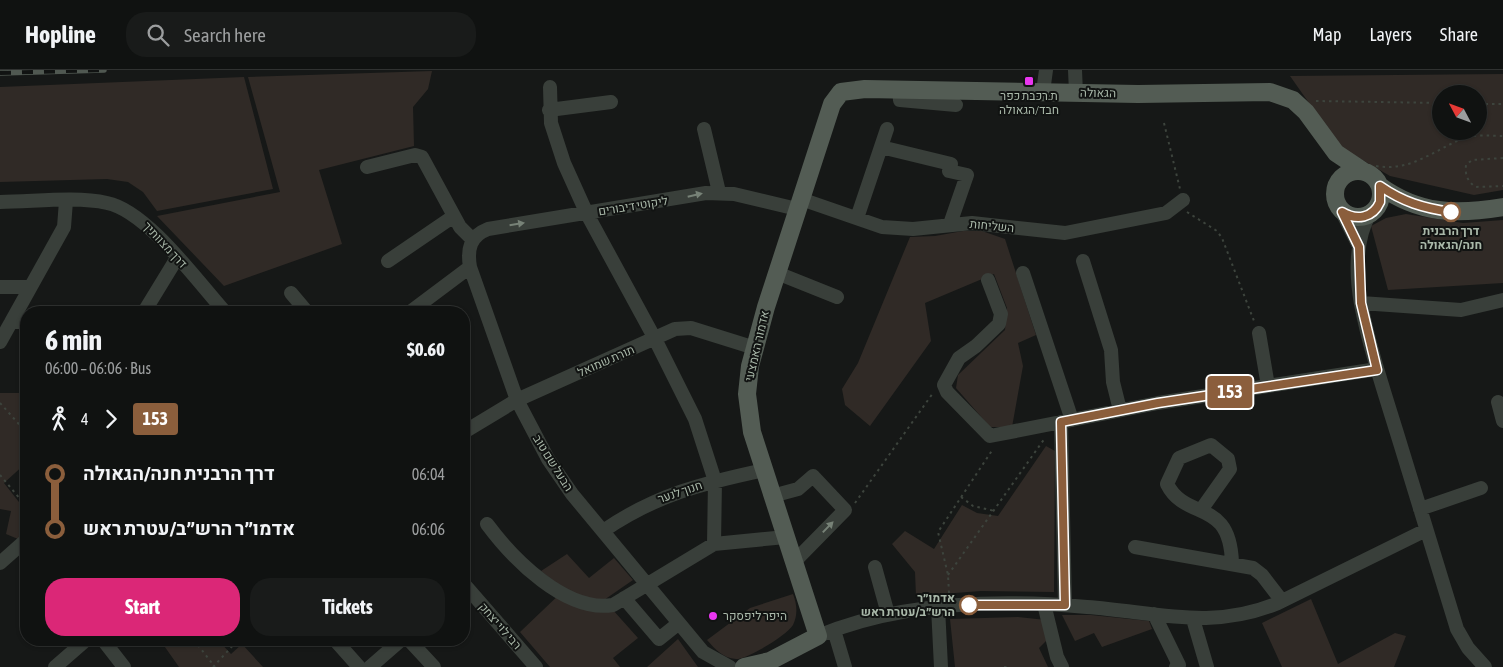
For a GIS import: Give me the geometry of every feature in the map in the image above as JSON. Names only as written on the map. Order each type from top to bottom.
[{"type":"main road","name":"הגאולה","points":[[845,90],[1076,93],[1270,92],[1293,100],[1306,112],[1328,144],[1344,160],[1362,171]]},
{"type":"main road","name":"אדמור האמצעי","points":[[826,633],[794,562],[752,432],[748,407],[748,381],[755,348],[777,273],[832,104],[838,94],[845,90]]},
{"type":"main road","name":"הגאולה","points":[[1328,144],[1336,167],[1337,184]]},
{"type":"main road","points":[[1372,213],[1381,196],[1380,186],[1376,179],[1362,171],[1348,173],[1337,184],[1335,199],[1342,212],[1355,217],[1372,213],[1386,206],[1413,205],[1451,212],[1475,212],[1503,207]]},
{"type":"main road","points":[[1380,186],[1413,205]]},
{"type":"main road","points":[[744,667],[766,664],[826,633]]},
{"type":"street","points":[[1043,92],[1046,70]]},
{"type":"street","points":[[1075,70],[1076,93]]},
{"type":"street","points":[[550,87],[549,110],[557,146],[587,214],[655,339],[695,419],[715,481],[714,544]]},
{"type":"street","points":[[899,90],[900,100],[956,105]]},
{"type":"street","points":[[549,110],[611,102]]},
{"type":"street","points":[[704,129],[719,192]]},
{"type":"street","points":[[857,218],[888,129]]},
{"type":"street","points":[[882,147],[951,164],[949,171],[967,175],[950,224]]},
{"type":"street","points":[[367,167],[416,155],[422,157],[464,233],[472,239]]},
{"type":"street","name":"ליקוטי דיבורים","points":[[472,239],[488,229],[719,192],[799,204]]},
{"type":"street","name":"השליחות","points":[[799,204],[857,218],[882,227],[896,229],[972,223],[1065,233],[1166,213],[1183,200]]},
{"type":"street","name":"דרך מצוותיך","points":[[0,202],[106,203],[125,209],[149,227],[220,306]]},
{"type":"street","points":[[0,342],[64,228],[66,202]]},
{"type":"street","points":[[1342,212],[1359,247]]},
{"type":"street","points":[[1372,213],[1364,223],[1359,247],[1361,303],[1377,370],[1457,629],[1468,648],[1475,667]]},
{"type":"street","points":[[388,261],[454,216]]},
{"type":"street","name":"הבעל שם טוב","points":[[472,239],[468,251],[470,267],[517,400],[554,469],[703,652],[716,661],[730,667]]},
{"type":"street","points":[[148,306],[177,258]]},
{"type":"street","points":[[1083,261],[1111,350],[1114,382],[1120,410]]},
{"type":"street","points":[[418,306],[470,267]]},
{"type":"street","points":[[1023,272],[1067,421],[1065,605]]},
{"type":"street","points":[[777,273],[837,297]]},
{"type":"street","points":[[988,280],[1001,314],[999,324],[976,346],[959,358],[944,385],[947,392],[990,436],[1120,410],[1377,370]]},
{"type":"street","points":[[0,288],[30,287]]},
{"type":"street","points":[[291,293],[302,306]]},
{"type":"street","points":[[1361,303],[1461,310],[1503,300]]},
{"type":"street","points":[[11,322],[20,322]]},
{"type":"street","name":"תורת שמואל","points":[[470,428],[517,400],[673,330],[685,328],[755,348]]},
{"type":"street","points":[[1258,333],[1268,386]]},
{"type":"street","points":[[1498,402],[1503,421]]},
{"type":"street","points":[[1201,510],[1230,469],[1228,459],[1211,445],[1179,458],[1167,484],[1172,492],[1201,510],[1218,520],[1231,546],[1232,563]]},
{"type":"street","name":"חנוך לנער","points":[[603,531],[659,499],[715,481],[764,470]]},
{"type":"street","points":[[772,496],[798,489],[813,476],[845,510],[794,562]]},
{"type":"street","points":[[1420,509],[1481,488]]},
{"type":"street","points":[[487,524],[515,558],[567,597],[590,606],[613,605],[714,544],[786,537]]},
{"type":"street","points":[[845,667],[826,633],[888,614],[943,606],[1044,604],[1193,619],[1218,619],[1242,615],[1282,601],[1426,530]]},
{"type":"street","points":[[0,564],[20,546]]},
{"type":"street","points":[[1134,546],[1253,568],[1262,575],[1282,601]]},
{"type":"street","points":[[876,567],[888,614]]},
{"type":"street","name":"רבי לוי יצחק","points":[[470,591],[533,666]]},
{"type":"street","points":[[624,598],[659,639],[679,624]]},
{"type":"street","points":[[1044,604],[1057,656],[1062,667]]},
{"type":"street","points":[[941,667],[943,606]]},
{"type":"street","points":[[1154,614],[1179,665],[1176,667]]},
{"type":"street","points":[[1193,619],[1207,667]]},
{"type":"street","points":[[54,667],[79,646]]},
{"type":"street","points":[[107,646],[124,667]]},
{"type":"street","points":[[340,646],[359,667]]},
{"type":"street","points":[[370,667],[394,646]]},
{"type":"street","points":[[415,646],[434,667]]},
{"type":"street","points":[[1468,648],[1485,667]]},
{"type":"street","name":"הבעל שם טוב","points":[[703,652],[709,667]]},
{"type":"path","points":[[1293,100],[1432,103]]},
{"type":"path","points":[[1488,104],[1503,104]]},
{"type":"path","points":[[1164,124],[1185,211],[1217,231],[1222,238],[1258,333]]},
{"type":"path","points":[[1503,158],[1472,160],[1466,165],[1465,173],[1468,181],[1475,187],[1503,186]]},
{"type":"path","points":[[845,510],[852,507],[933,392],[944,385]]},
{"type":"path","points":[[0,403],[20,425]]},
{"type":"path","points":[[948,574],[1045,439],[1047,425]]},
{"type":"path","points":[[943,606],[948,574],[938,532],[1002,435]]},
{"type":"path","points":[[0,475],[20,499]]},
{"type":"path","points":[[961,497],[974,506],[995,510]]},
{"type":"path","points":[[198,646],[214,667],[233,646]]},
{"type":"shaded area","points":[[432,71],[428,89],[413,107],[414,146],[319,170],[342,244],[224,286],[157,216],[280,192],[248,77]]},
{"type":"shaded area","points":[[1503,74],[1503,190],[1474,195],[1390,176],[1340,147],[1290,76]]},
{"type":"shaded area","points":[[244,77],[273,189],[157,211],[143,192],[128,182],[107,179],[0,182],[0,87]]},
{"type":"shaded area","points":[[1406,214],[1463,223],[1503,220],[1503,283],[1388,290],[1371,226],[1386,218]]},
{"type":"shaded area","points":[[963,231],[982,231],[1005,239],[1036,335],[1018,343],[1023,366],[1012,427],[990,427],[956,388],[958,375],[1005,330],[1007,308],[994,274],[925,303],[931,341],[870,426],[845,405],[842,389],[858,363],[910,237],[935,236]]},
{"type":"shaded area","points":[[0,393],[20,393],[20,468],[4,483],[20,503],[20,537],[18,539],[6,534],[11,511],[0,509]]},
{"type":"shaded area","points":[[1046,446],[1055,451],[1054,592],[981,591],[916,596],[915,572],[892,544],[905,531],[934,549],[962,505],[977,513],[998,516]]},
{"type":"shaded area","points":[[567,554],[589,578],[614,558],[633,580],[604,600],[638,638],[613,658],[620,667],[550,667],[520,632],[564,590],[541,571]]},
{"type":"shaded area","points":[[793,594],[796,617],[793,625],[783,635],[758,651],[742,658],[731,658],[713,647],[707,640],[750,608]]},
{"type":"shaded area","points":[[1311,599],[1338,664],[1395,633],[1406,636],[1394,667],[1282,667],[1262,623]]},
{"type":"shaded area","points":[[1062,615],[1091,615],[1149,621],[1152,629],[1102,647],[1094,633],[1075,641]]},
{"type":"shaded area","points":[[1018,617],[1046,620],[1049,638],[1039,648],[1048,667],[955,667],[950,619]]},
{"type":"shaded area","points":[[678,639],[698,667],[647,667]]},
{"type":"shaded area","points":[[164,646],[224,646],[231,654],[240,646],[244,646],[263,667],[179,667]]},
{"type":"railway","points":[[0,73],[104,70]]},
{"type":"bus line","name":"153","points":[[969,605],[1065,605],[1061,422],[1158,403],[1377,370],[1361,303],[1359,247],[1353,231],[1342,212],[1348,216],[1355,217],[1369,215],[1380,202],[1380,186],[1413,205],[1451,212]]},
{"type":"place","name":"ת.רכבת כפר חבד/הגאולה","points":[[1029,81]]},
{"type":"place","name":"דרך הרבנית חנה/הגאולה","points":[[1451,212]]},
{"type":"place","name":"אדמו״ר הרש״ב/עטרת ראש","points":[[969,605]]},
{"type":"place","name":"היפר ליפסקר","points":[[713,616]]}]
